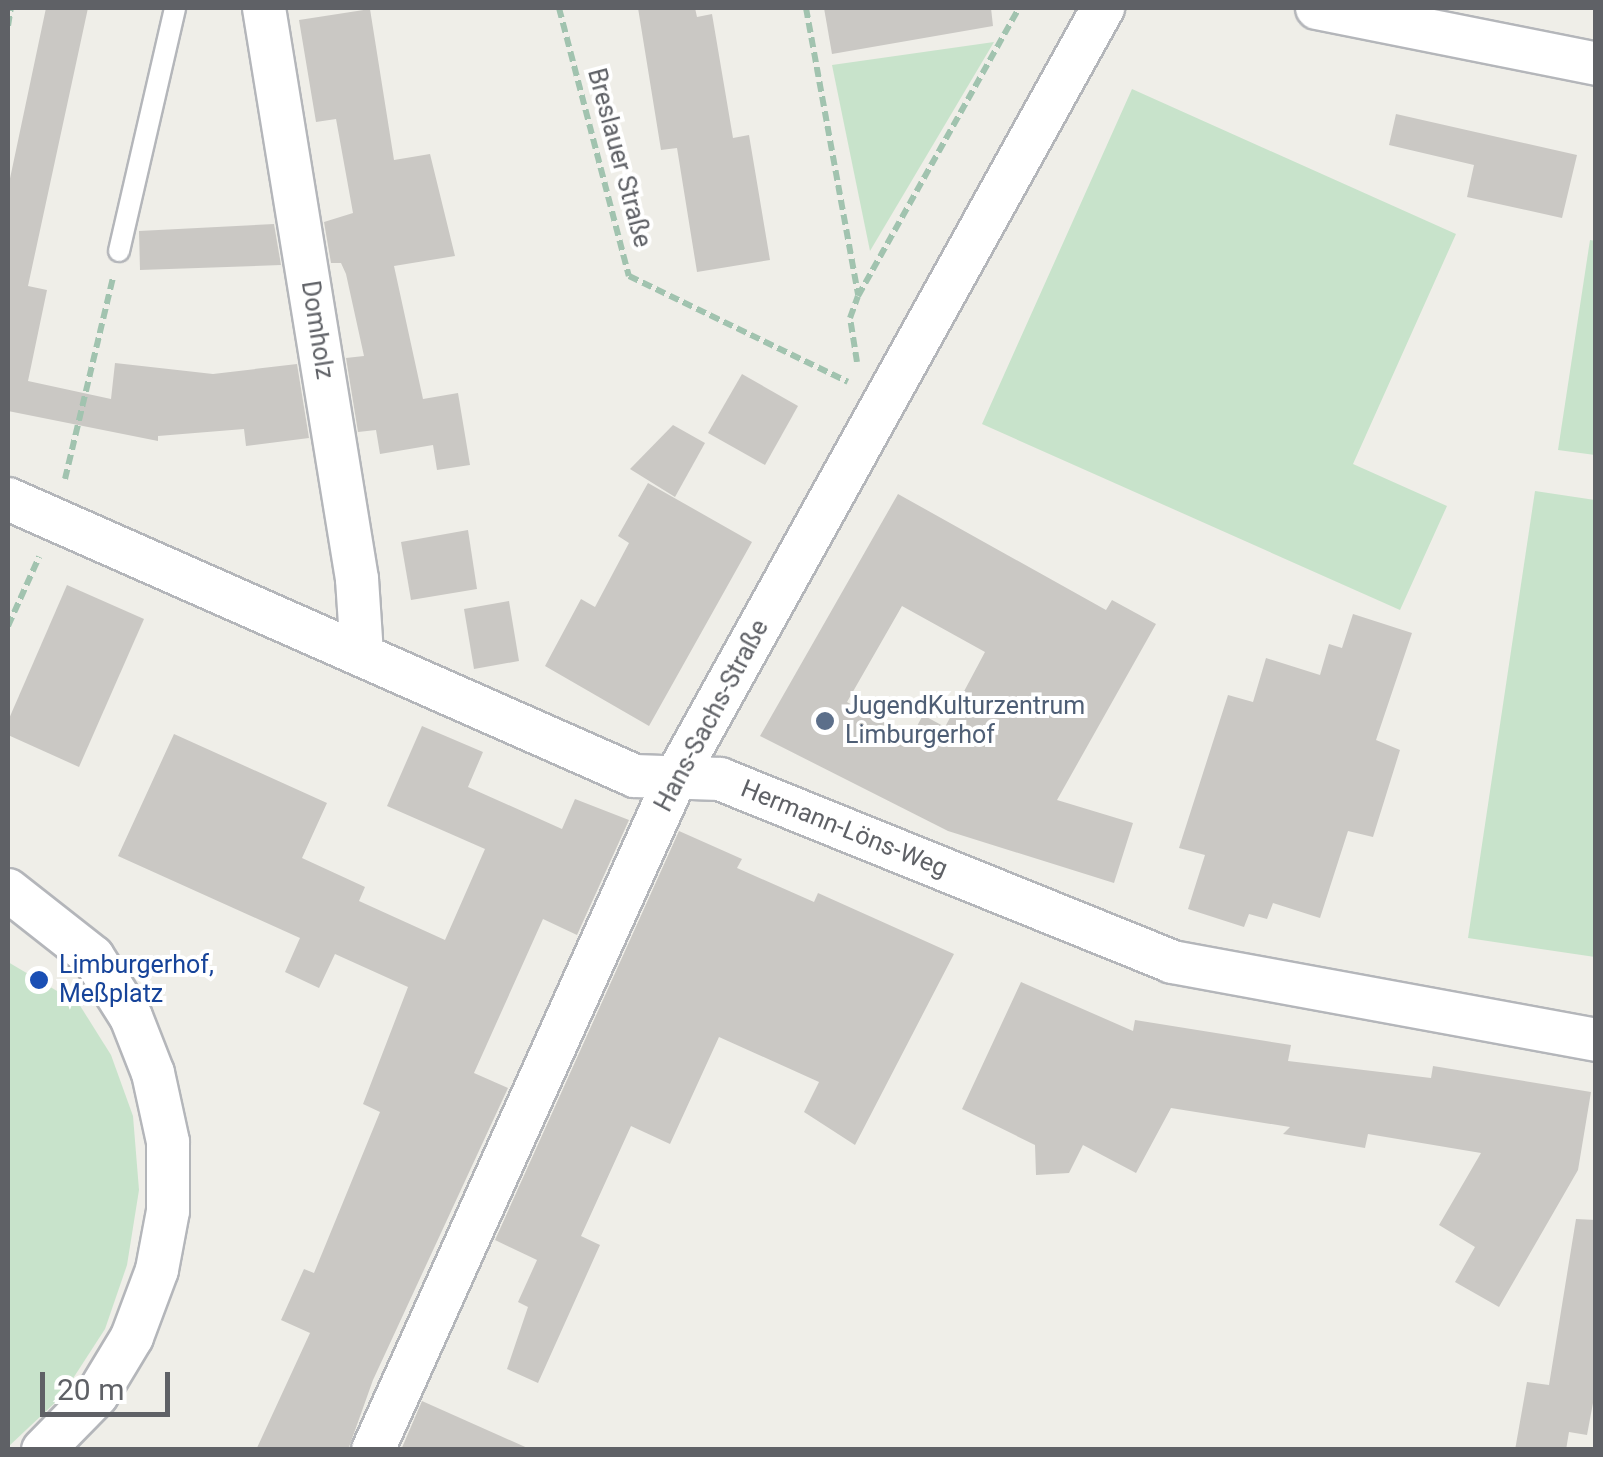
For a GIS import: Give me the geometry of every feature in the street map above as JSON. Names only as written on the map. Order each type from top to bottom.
[{"type":"street","name":"Domholz","points":[[264,8],[357,580],[362,654]]},
{"type":"street","name":"Hans-Sachs-Straße","points":[[373,1450],[676,777],[1102,8]]},
{"type":"street","points":[[1318,8],[1596,64]]},
{"type":"street","name":"Hermann-Löns-Weg","points":[[8,499],[636,776],[720,778],[1172,962],[1596,1040]]},
{"type":"street","points":[[8,890],[93,957],[136,1031],[168,1142],[168,1212],[157,1270],[132,1337],[96,1395],[44,1450]]},
{"type":"lane","points":[[119,251],[175,8]]},
{"type":"path","points":[[8,26],[11,8]]},
{"type":"path","name":"Breslauer Straße","points":[[559,8],[629,276],[861,388],[850,318],[858,296]]},
{"type":"path","points":[[806,8],[858,296]]},
{"type":"path","points":[[858,296],[1019,8]]},
{"type":"path","points":[[8,626],[56,518],[119,251]]},
{"type":"green space","points":[[994,42],[870,251],[832,65]]},
{"type":"green space","points":[[1132,89],[1456,234],[1353,464],[1447,506],[1400,610],[982,424]]},
{"type":"green space","points":[[1590,240],[1596,241],[1595,455],[1558,450]]},
{"type":"green space","points":[[1535,491],[1595,500],[1595,957],[1468,938]]},
{"type":"green space","points":[[8,962],[79,1004],[111,1055],[133,1116],[139,1190],[127,1265],[105,1329],[61,1397],[8,1447]]},
{"type":"building","points":[[46,8],[88,8],[28,286],[47,290],[28,381],[111,399],[115,363],[213,374],[297,364],[309,438],[246,446],[244,429],[158,436],[158,441],[8,411],[8,188]]},
{"type":"building","points":[[638,8],[695,8],[697,17],[712,14],[733,138],[749,135],[770,260],[697,272],[677,148],[661,150]]},
{"type":"building","points":[[824,8],[991,8],[993,26],[832,54]]},
{"type":"building","points":[[370,9],[394,160],[430,154],[455,256],[394,266],[423,399],[458,393],[470,465],[437,470],[433,445],[380,454],[376,430],[358,432],[346,358],[364,356],[346,274],[341,263],[331,263],[324,222],[353,213],[336,119],[316,122],[299,20]]},
{"type":"building","points":[[1396,114],[1577,155],[1562,218],[1467,197],[1474,165],[1389,145]]},
{"type":"building","points":[[274,224],[281,265],[140,270],[139,231]]},
{"type":"building","points":[[742,374],[798,406],[765,465],[708,433]]},
{"type":"building","points":[[673,425],[705,443],[675,497],[630,469]]},
{"type":"building","points":[[648,483],[752,542],[649,726],[545,666],[581,599],[595,607],[629,543],[618,536]]},
{"type":"building","points":[[898,494],[1106,610],[1112,600],[1156,624],[1057,800],[1133,823],[1114,883],[948,831],[760,736]],"holes":[[[902,606],[985,652],[945,727],[923,715],[911,737],[847,702]]]},
{"type":"building","points":[[468,530],[477,589],[411,600],[401,542]]},
{"type":"building","points":[[67,585],[144,619],[79,767],[8,735],[8,721]]},
{"type":"building","points":[[509,601],[519,661],[474,669],[464,609]]},
{"type":"building","points":[[1353,614],[1412,633],[1376,740],[1400,750],[1373,837],[1348,831],[1320,918],[1273,903],[1267,919],[1249,914],[1244,927],[1188,909],[1205,855],[1179,848],[1228,695],[1253,702],[1266,658],[1320,675],[1329,644],[1342,648]]},
{"type":"building","points":[[422,726],[483,752],[468,787],[562,829],[575,799],[629,820],[577,935],[543,919],[474,1073],[508,1088],[373,1380],[348,1450],[256,1450],[310,1333],[281,1320],[304,1269],[314,1273],[380,1112],[363,1104],[408,987],[335,954],[319,988],[285,972],[300,938],[118,856],[174,734],[327,803],[302,858],[365,887],[359,901],[445,940],[485,849],[387,806]]},
{"type":"building","points":[[679,831],[742,859],[737,868],[814,902],[818,893],[954,954],[855,1145],[804,1112],[819,1082],[719,1037],[670,1144],[631,1126],[581,1236],[600,1245],[538,1383],[507,1369],[528,1307],[518,1302],[537,1260],[495,1240]]},
{"type":"building","points":[[1021,982],[1133,1031],[1135,1020],[1291,1045],[1288,1061],[1431,1078],[1433,1066],[1591,1092],[1578,1170],[1499,1307],[1455,1282],[1475,1247],[1439,1225],[1481,1153],[1368,1134],[1365,1148],[1283,1134],[1290,1127],[1171,1108],[1136,1173],[1083,1145],[1069,1173],[1036,1175],[1035,1145],[962,1109]]},
{"type":"building","points":[[1576,1219],[1596,1220],[1596,1387],[1587,1435],[1569,1432],[1566,1450],[1515,1450],[1527,1382],[1549,1385]]},
{"type":"building","points":[[422,1401],[532,1450],[401,1450]]},
{"type":"place","name":"JugendKulturzentrum Limburgerhof","points":[[825,721]]},
{"type":"place","name":"Limburgerhof, Meßplatz","points":[[39,980]]}]
